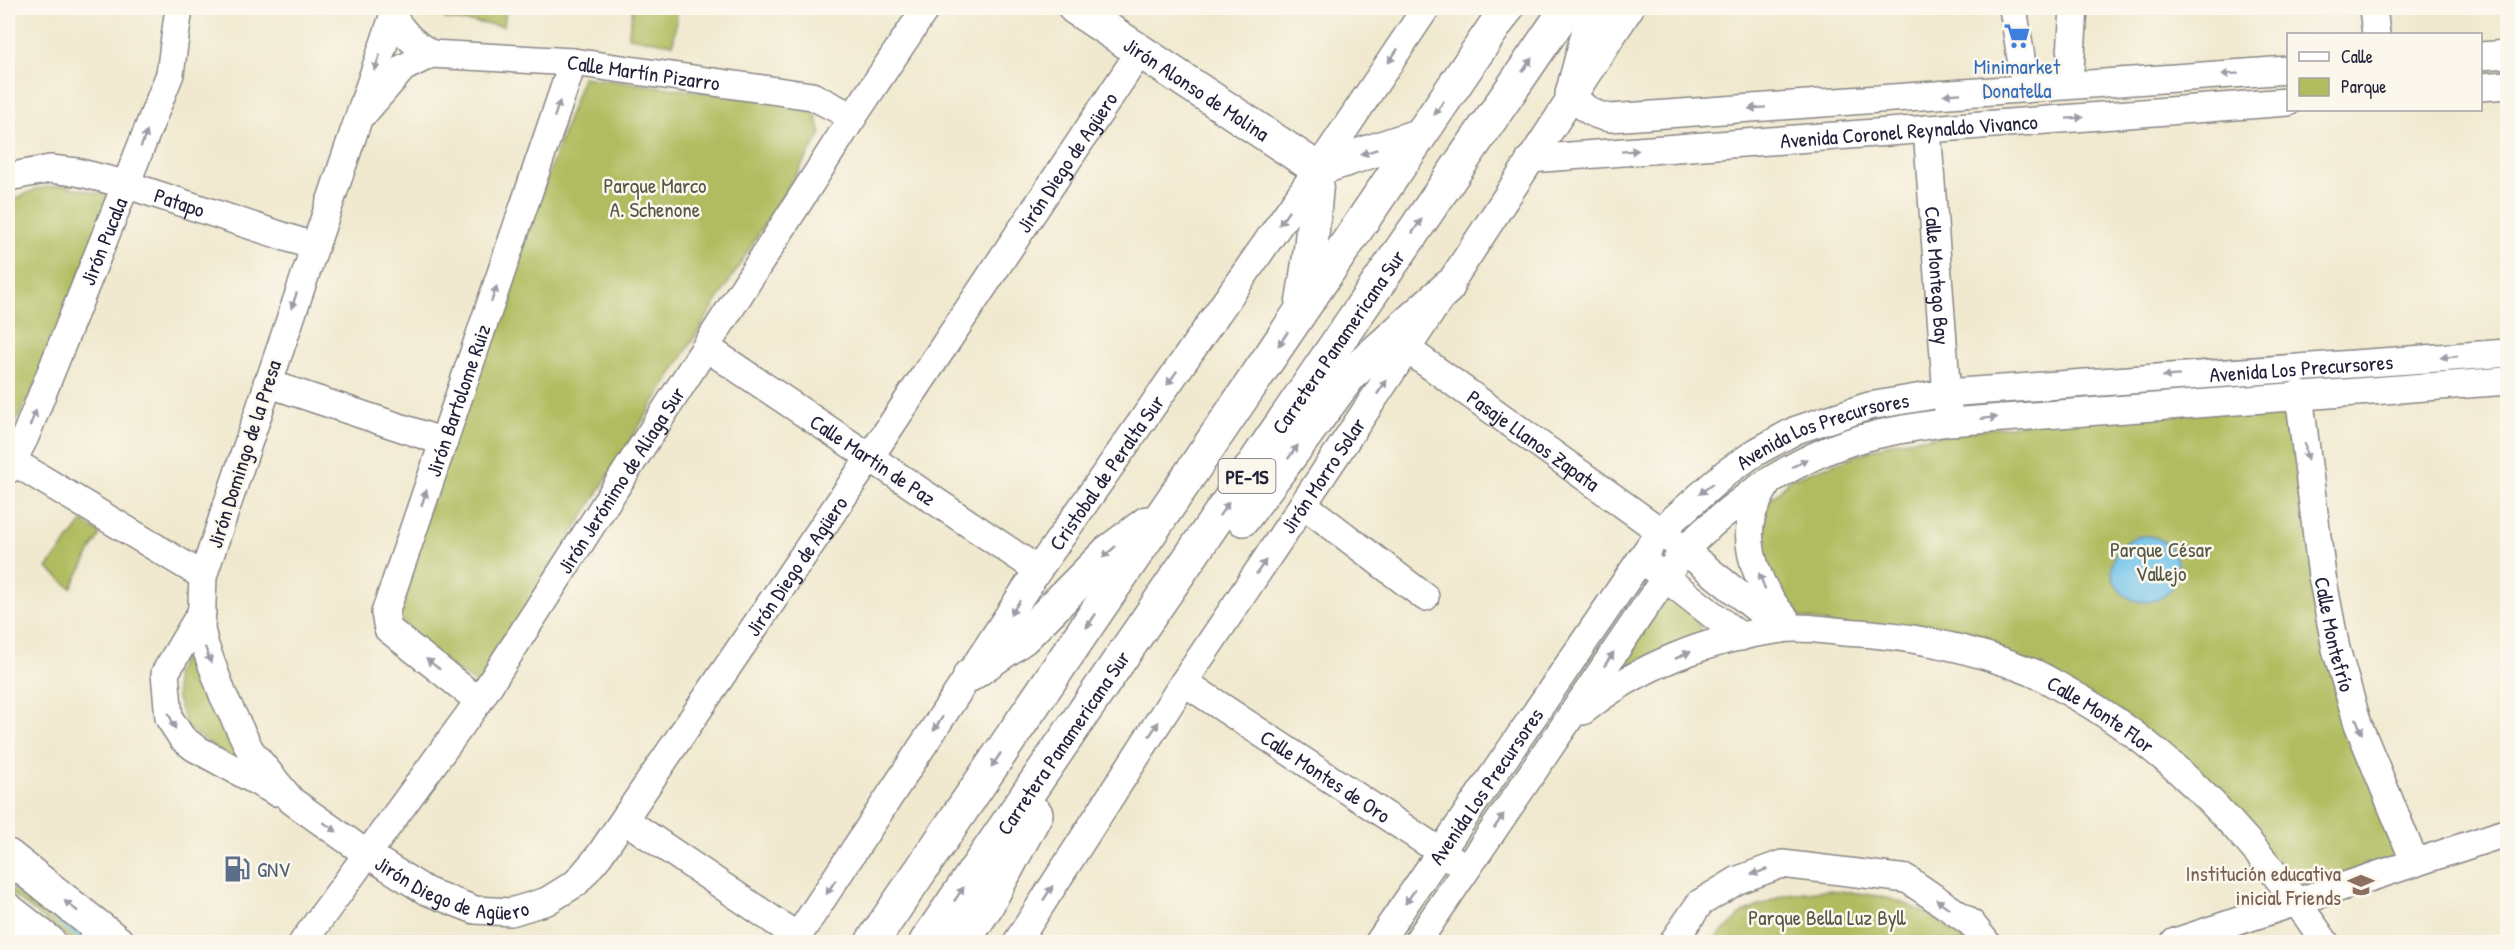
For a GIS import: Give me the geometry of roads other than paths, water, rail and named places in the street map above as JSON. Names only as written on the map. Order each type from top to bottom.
[{"type":"main road","name":"Jirón Alonso de Molina","points":[[1075,8],[1318,169]]},
{"type":"main road","name":"PE-1S","points":[[872,942],[1507,8]]},
{"type":"main road","name":"Carretera Panamericana Sur","points":[[926,942],[1567,8]]},
{"type":"main road","points":[[1572,94],[1595,8]]},
{"type":"main road","points":[[1300,313],[1311,246],[1318,169],[1420,135]]},
{"type":"main road","points":[[1133,639],[1184,597],[1350,375],[1448,287]]},
{"type":"main road","points":[[970,675],[1023,639],[1108,552],[1172,503]]},
{"type":"main road","points":[[963,942],[986,907],[1111,670]]},
{"type":"main road","points":[[8,856],[117,942]]},
{"type":"main road","points":[[8,910],[49,942]]},
{"type":"street","name":"Jirón Pucala","points":[[11,466],[170,74],[179,8]]},
{"type":"street","name":"Jirón Jerónimo de Aliaga Sur","points":[[303,942],[479,701],[853,117],[926,8]]},
{"type":"street","name":"Cristobal de Peralta Sur","points":[[796,940],[1038,570],[1318,169],[1426,8]]},
{"type":"street","name":"Jirón Morro Solar","points":[[1017,942],[1184,682],[1407,350],[1630,8]]},
{"type":"street","points":[[2013,8],[2026,89]]},
{"type":"street","points":[[2069,85],[2074,8]]},
{"type":"street","points":[[2373,8],[2376,33]]},
{"type":"street","points":[[394,12],[401,30],[417,46],[431,54]]},
{"type":"street","name":"Jirón Domingo de la Presa","points":[[367,854],[292,801],[250,750],[223,695],[205,646],[202,611],[203,576],[394,12]]},
{"type":"street","name":"Jirón Diego de Agüero","points":[[367,854],[426,891],[475,910],[511,912],[547,901],[576,884],[624,820],[870,458],[1139,52]]},
{"type":"street","name":"Calle Martín Pizarro","points":[[431,54],[573,62],[812,96],[853,117]]},
{"type":"street","points":[[356,122],[404,68],[431,54]]},
{"type":"street","points":[[2482,56],[2508,54]]},
{"type":"street","name":"Jirón Bartolome Ruiz","points":[[479,701],[388,629],[385,613],[573,62]]},
{"type":"street","name":"Avenida Coronel Reynaldo Vivanco","points":[[1572,94],[1584,109],[1597,116],[1610,118],[2287,69]]},
{"type":"street","points":[[2482,87],[2508,85]]},
{"type":"street","name":"Avenida Coronel Reynaldo Vivanco","points":[[1530,159],[2287,102]]},
{"type":"street","points":[[1583,155],[1581,144],[1583,134],[1591,125],[1610,118]]},
{"type":"street","name":"Calle Montego Bay","points":[[1927,129],[1949,422]]},
{"type":"street","name":"Patapo","points":[[8,177],[35,171],[64,170],[125,184],[313,246]]},
{"type":"street","name":"Calle Martin de Paz","points":[[707,348],[1038,570]]},
{"type":"street","name":"Pasaje Llanos Zapata","points":[[1407,350],[1660,531],[1788,629]]},
{"type":"street","name":"Avenida Los Precursores","points":[[1379,942],[1660,531],[1727,472],[1756,452],[1796,430],[1869,406],[1946,393],[2508,353]]},
{"type":"street","name":"Avenida Los Precursores","points":[[1417,942],[1684,550],[1711,524],[1771,478],[1824,451],[1871,436],[1949,422],[2300,394],[2508,381]]},
{"type":"street","points":[[267,383],[444,442]]},
{"type":"street","name":"Calle Montefrío","points":[[2300,394],[2322,576],[2336,650],[2358,724],[2415,864]]},
{"type":"street","points":[[11,466],[203,576]]},
{"type":"street","points":[[1771,478],[1751,519],[1752,545],[1762,584],[1788,629]]},
{"type":"street","points":[[1303,504],[1425,597]]},
{"type":"street","points":[[1640,558],[1741,637]]},
{"type":"street","points":[[202,611],[165,673],[166,705],[169,718],[182,738],[195,748],[292,801]]},
{"type":"street","name":"Calle Monte Flor","points":[[1562,728],[1609,690],[1698,648],[1741,637],[1788,629],[1872,633],[1937,642],[2031,672],[2095,706],[2152,748],[2210,799],[2298,903],[2325,942]]},
{"type":"street","name":"Calle Montes de Oro","points":[[1184,682],[1467,869]]},
{"type":"street","points":[[624,820],[796,940]]},
{"type":"street","points":[[2175,942],[2508,832]]},
{"type":"street","points":[[1673,942],[1700,903],[1738,880],[1782,864],[1908,879],[1971,923],[1986,942]]},
{"type":"water","points":[[2145,536],[2158,538],[2173,551],[2178,569],[2176,582],[2163,597],[2145,602],[2132,600],[2117,587],[2112,569],[2114,556],[2127,541]]},
{"type":"waterway","points":[[8,881],[87,942]]},
{"type":"place","name":"Minimarket Donatella","points":[[2017,36]]},
{"type":"place","name":"GNV","points":[[237,869]]},
{"type":"place","name":"Institución educativa inicial Friends","points":[[2361,885]]},
{"type":"park label","name":"Parque Marco A. Schenone","points":[[655,197]]},
{"type":"park label","name":"Parque César Vallejo","points":[[2161,561]]},
{"type":"park label","name":"Parque Bella Luz Byll","points":[[1827,917]]}]
